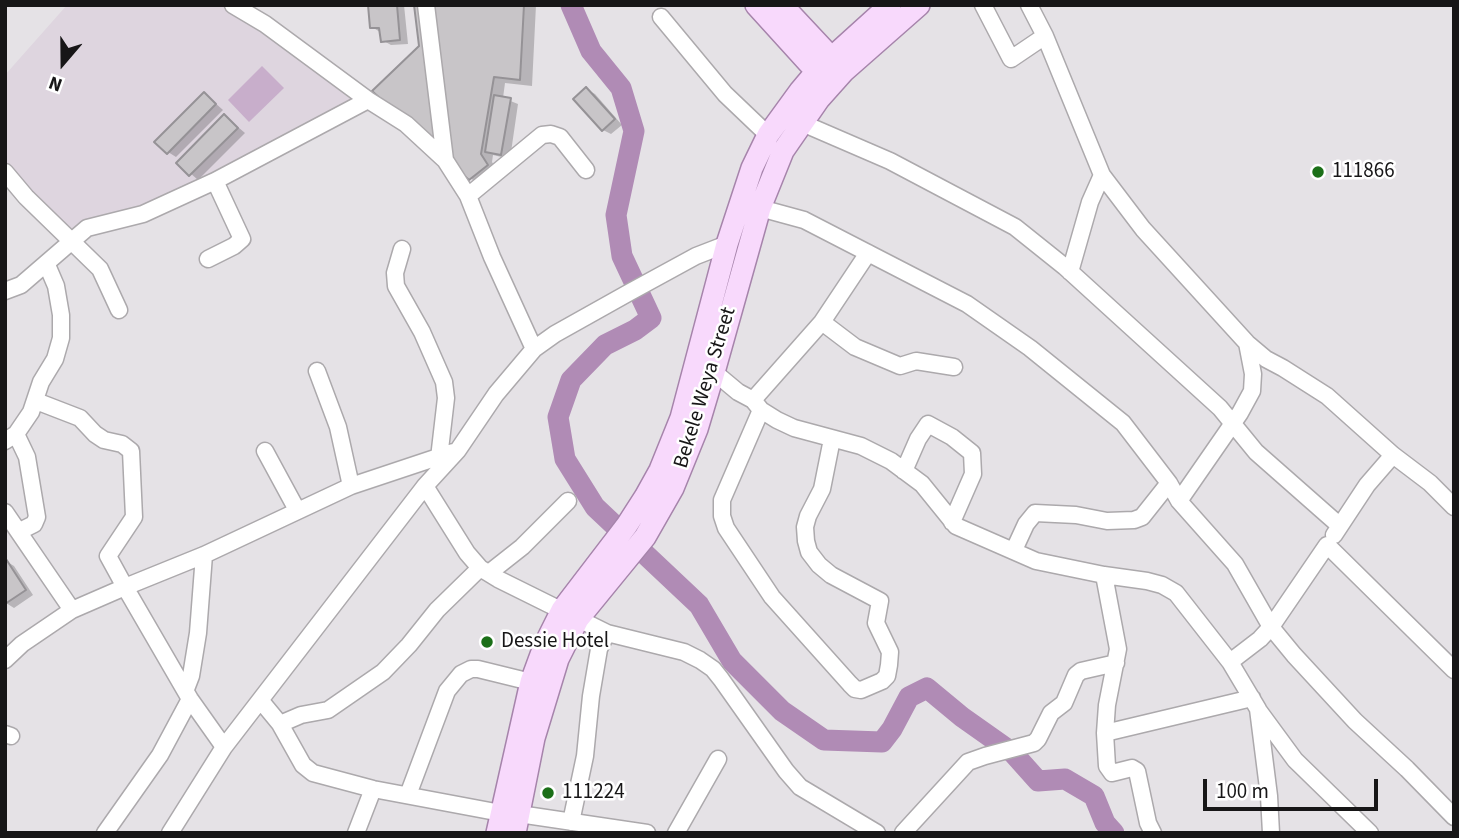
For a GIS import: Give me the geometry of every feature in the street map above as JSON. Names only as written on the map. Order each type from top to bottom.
[{"type":"main road","points":[[756,5],[800,40],[830,72]]},
{"type":"main road","points":[[782,5],[800,40],[796,57],[800,91]]},
{"type":"main road","name":"Bekele Weya Street","points":[[508,823],[570,614],[641,543],[673,488],[714,372],[760,208],[783,151],[830,72],[919,5]]},
{"type":"main road","points":[[508,823],[531,682],[545,644],[570,614],[660,470],[681,418],[698,362],[727,244],[752,168],[768,135],[800,91],[830,72],[859,35],[887,6]]},
{"type":"main road","points":[[800,40],[859,35]]},
{"type":"street","points":[[233,5],[265,24],[368,100],[406,124],[445,160],[468,196],[492,257],[534,348]]},
{"type":"street","points":[[426,5],[445,160]]},
{"type":"street","points":[[983,5],[1011,60],[1045,36]]},
{"type":"street","points":[[1030,5],[1102,175],[1143,229],[1247,343],[1266,359],[1327,396],[1430,483],[1454,507]]},
{"type":"street","points":[[661,17],[725,94],[768,135]]},
{"type":"street","points":[[5,291],[21,285],[87,228],[143,214],[215,181],[368,100]]},
{"type":"street","points":[[802,123],[890,161],[1014,227],[1070,271],[1220,408],[1256,452],[1340,526]]},
{"type":"street","points":[[468,196],[542,135],[560,137],[586,170]]},
{"type":"street","points":[[5,172],[26,197],[100,269],[119,310]]},
{"type":"street","points":[[1070,271],[1090,202],[1102,175]]},
{"type":"street","points":[[208,259],[242,239],[215,181]]},
{"type":"street","points":[[760,208],[804,220],[967,304],[1030,348],[1123,423],[1179,500],[1234,564],[1271,627],[1355,721],[1454,817]]},
{"type":"street","points":[[170,833],[224,747],[425,486],[458,450],[496,394],[534,348],[696,256],[727,244]]},
{"type":"street","points":[[402,249],[395,273],[396,286],[422,332],[444,382],[446,398],[439,458]]},
{"type":"street","points":[[832,439],[822,489],[805,527],[806,541],[809,552],[831,575],[880,601],[876,623],[890,652],[887,676],[861,690],[850,684],[772,597],[726,528],[722,516],[722,500],[757,405],[822,322],[867,253]]},
{"type":"street","points":[[20,531],[34,524],[37,517],[27,457],[10,438],[36,401],[41,382],[55,359],[61,338],[61,315],[56,286],[47,265]]},
{"type":"street","points":[[822,322],[855,347],[900,366],[916,361],[954,367]]},
{"type":"street","points":[[1179,500],[1252,391],[1253,374],[1247,343]]},
{"type":"street","points":[[317,371],[338,426],[351,486]]},
{"type":"street","points":[[714,372],[738,392],[794,428],[861,446],[904,471],[922,484],[956,526],[1036,561],[1147,581],[1176,593],[1230,662],[1295,760],[1370,833]]},
{"type":"street","points":[[36,401],[80,418],[95,434],[104,440],[128,447],[131,452],[134,517],[108,556],[188,694],[224,747]]},
{"type":"street","points":[[904,471],[928,424],[952,437],[972,453],[973,474],[952,522]]},
{"type":"street","points":[[5,660],[22,644],[72,610],[204,555],[351,486],[458,450]]},
{"type":"street","points":[[265,451],[297,510]]},
{"type":"street","points":[[1230,662],[1271,627],[1367,485],[1394,455]]},
{"type":"street","points":[[1014,550],[1026,524],[1035,513],[1076,515],[1107,521],[1134,520],[1142,517],[1169,483]]},
{"type":"street","points":[[425,486],[467,553],[485,571],[607,633],[684,652],[713,669],[800,787],[877,833]]},
{"type":"street","points":[[280,724],[301,715],[328,710],[383,673],[438,610],[485,571],[522,547],[568,501]]},
{"type":"street","points":[[5,512],[72,610]]},
{"type":"street","points":[[1327,545],[1454,670]]},
{"type":"street","points":[[105,833],[160,755],[188,694],[198,633],[204,555]]},
{"type":"street","points":[[1104,575],[1116,636],[1116,663],[1107,705],[1105,733],[1107,766],[1112,773],[1132,768],[1137,771],[1148,823],[1153,833]]},
{"type":"street","points":[[571,822],[585,756],[599,649],[607,633]]},
{"type":"street","points":[[903,833],[968,762],[1034,743],[1051,713],[1063,704],[1076,675],[1081,671],[1116,663]]},
{"type":"street","points":[[408,795],[447,691],[460,674],[478,669],[531,682]]},
{"type":"street","points":[[261,701],[280,724],[303,765],[313,773],[408,795],[508,823],[571,822],[636,832]]},
{"type":"street","points":[[1105,733],[1255,703]]},
{"type":"street","points":[[1255,703],[1269,796],[1271,833]]},
{"type":"street","points":[[676,833],[718,759]]},
{"type":"street","points":[[356,833],[373,789]]},
{"type":"shaded area","points":[[67,5],[220,5],[260,27],[352,99],[160,201],[78,223],[72,229],[46,207],[5,162],[5,75]]},
{"type":"shaded area","points":[[262,66],[284,88],[249,122],[228,100]]},
{"type":"building","points":[[368,5],[397,5],[400,40],[381,42],[379,28],[370,28]]},
{"type":"building","points":[[414,5],[524,5],[520,80],[494,77],[481,154],[488,165],[469,180],[372,91],[419,46]]},
{"type":"building","points":[[586,87],[615,119],[602,131],[573,99]]},
{"type":"building","points":[[204,92],[216,104],[167,154],[154,142]]},
{"type":"building","points":[[494,95],[511,98],[501,155],[485,152]]},
{"type":"building","points":[[224,114],[238,128],[189,176],[176,163]]},
{"type":"building","points":[[5,560],[26,590],[5,604]]},
{"type":"waterway","points":[[571,5],[591,51],[621,88],[634,131],[616,215],[622,256],[651,318],[635,330],[605,345],[571,380],[558,417],[565,459],[595,507],[699,605],[732,661],[782,711],[824,740],[882,742],[909,697],[927,688],[1013,753],[1038,781],[1065,779],[1094,796],[1105,823],[1114,833]]},
{"type":"place","name":"111866","points":[[1318,172]]},
{"type":"place","name":"Dessie Hotel","points":[[487,642]]},
{"type":"place","name":"111224","points":[[548,793]]}]
